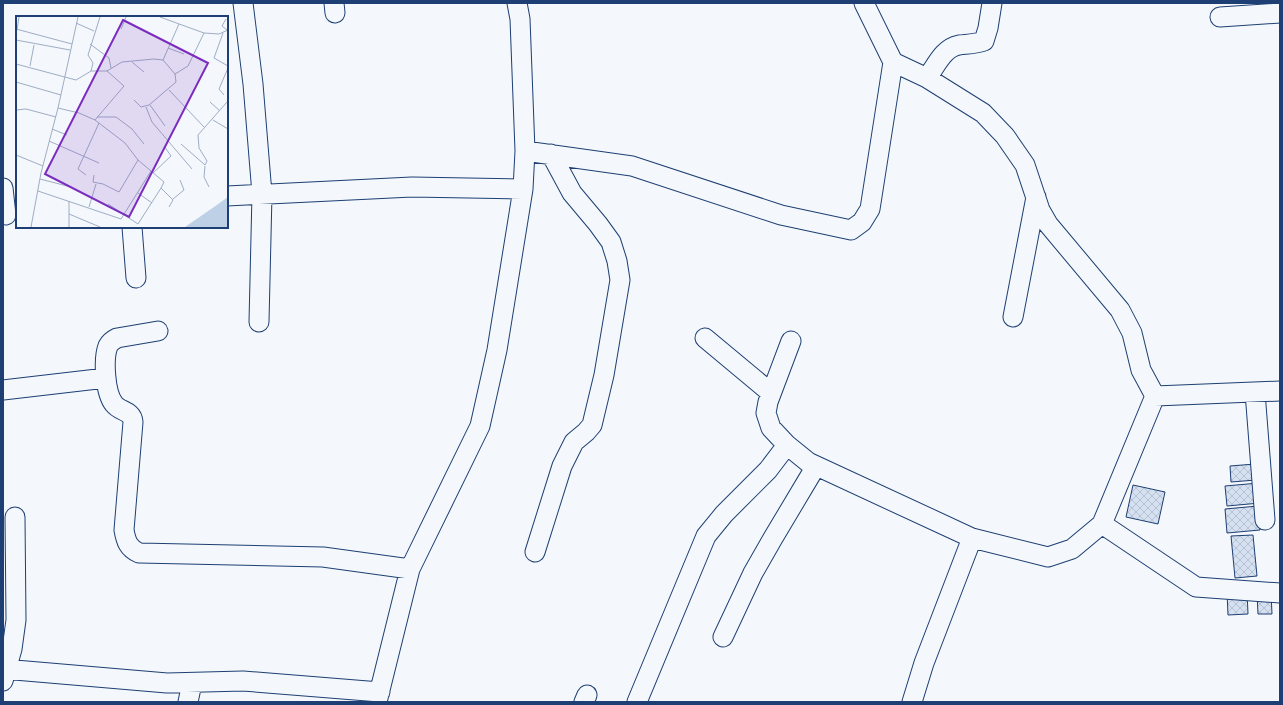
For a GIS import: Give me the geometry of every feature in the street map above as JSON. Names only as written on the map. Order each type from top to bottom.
[{"type":"street","points":[[242,3],[253,84],[262,194],[259,322]]},
{"type":"street","points":[[15,517],[16,620],[12,649],[4,673],[166,684],[243,682],[378,697],[410,569],[480,426],[497,350],[524,189],[525,151],[520,19],[517,3]]},
{"type":"street","points":[[525,151],[632,166],[781,215],[851,230],[862,222],[870,208],[893,62],[864,3]]},
{"type":"street","points":[[927,78],[945,52],[951,47],[980,43],[984,40],[988,28],[992,3]]},
{"type":"street","points":[[1220,17],[1280,13]]},
{"type":"street","points":[[893,62],[927,78],[983,113],[1005,136],[1025,165],[1040,210],[1048,224],[1120,310],[1132,334],[1141,370],[1155,396]]},
{"type":"street","points":[[535,552],[565,460],[574,442],[592,425],[612,335],[620,280],[617,261],[611,242],[572,193],[551,154]]},
{"type":"street","points":[[228,196],[412,187],[524,189]]},
{"type":"street","points":[[3,188],[6,215]]},
{"type":"street","points":[[1013,316],[1036,197]]},
{"type":"street","points":[[132,228],[136,278]]},
{"type":"street","points":[[158,331],[117,338],[112,340],[108,346],[106,370],[107,389],[114,405],[129,413],[133,418],[124,530],[127,544],[133,550],[139,553],[323,557],[410,569]]},
{"type":"street","points":[[704,338],[772,393]]},
{"type":"street","points":[[791,341],[768,402],[766,413],[771,428],[787,445],[808,462],[972,538],[1048,557],[1072,549],[1102,524],[1155,396]]},
{"type":"street","points":[[3,390],[106,378]]},
{"type":"street","points":[[1155,396],[1280,391]]},
{"type":"street","points":[[1255,392],[1265,520]]},
{"type":"street","points":[[637,702],[706,536],[724,514],[768,470],[787,445]]},
{"type":"street","points":[[723,637],[753,573],[772,538],[816,466]]},
{"type":"street","points":[[1102,524],[1196,587],[1280,594]]},
{"type":"street","points":[[912,702],[924,663],[972,538]]},
{"type":"street","points":[[188,702],[192,683]]},
{"type":"building","points":[[1255,464],[1256,480],[1231,482],[1230,466]]},
{"type":"building","points":[[1259,483],[1260,503],[1227,506],[1225,486]]},
{"type":"building","points":[[1133,485],[1165,492],[1158,524],[1126,517]]},
{"type":"building","points":[[1258,506],[1260,530],[1227,533],[1225,509]]},
{"type":"building","points":[[1253,535],[1257,576],[1235,578],[1231,536]]},
{"type":"building","points":[[1247,591],[1248,614],[1228,615],[1227,592]]},
{"type":"building","points":[[1271,593],[1272,614],[1258,614],[1257,594]]}]
